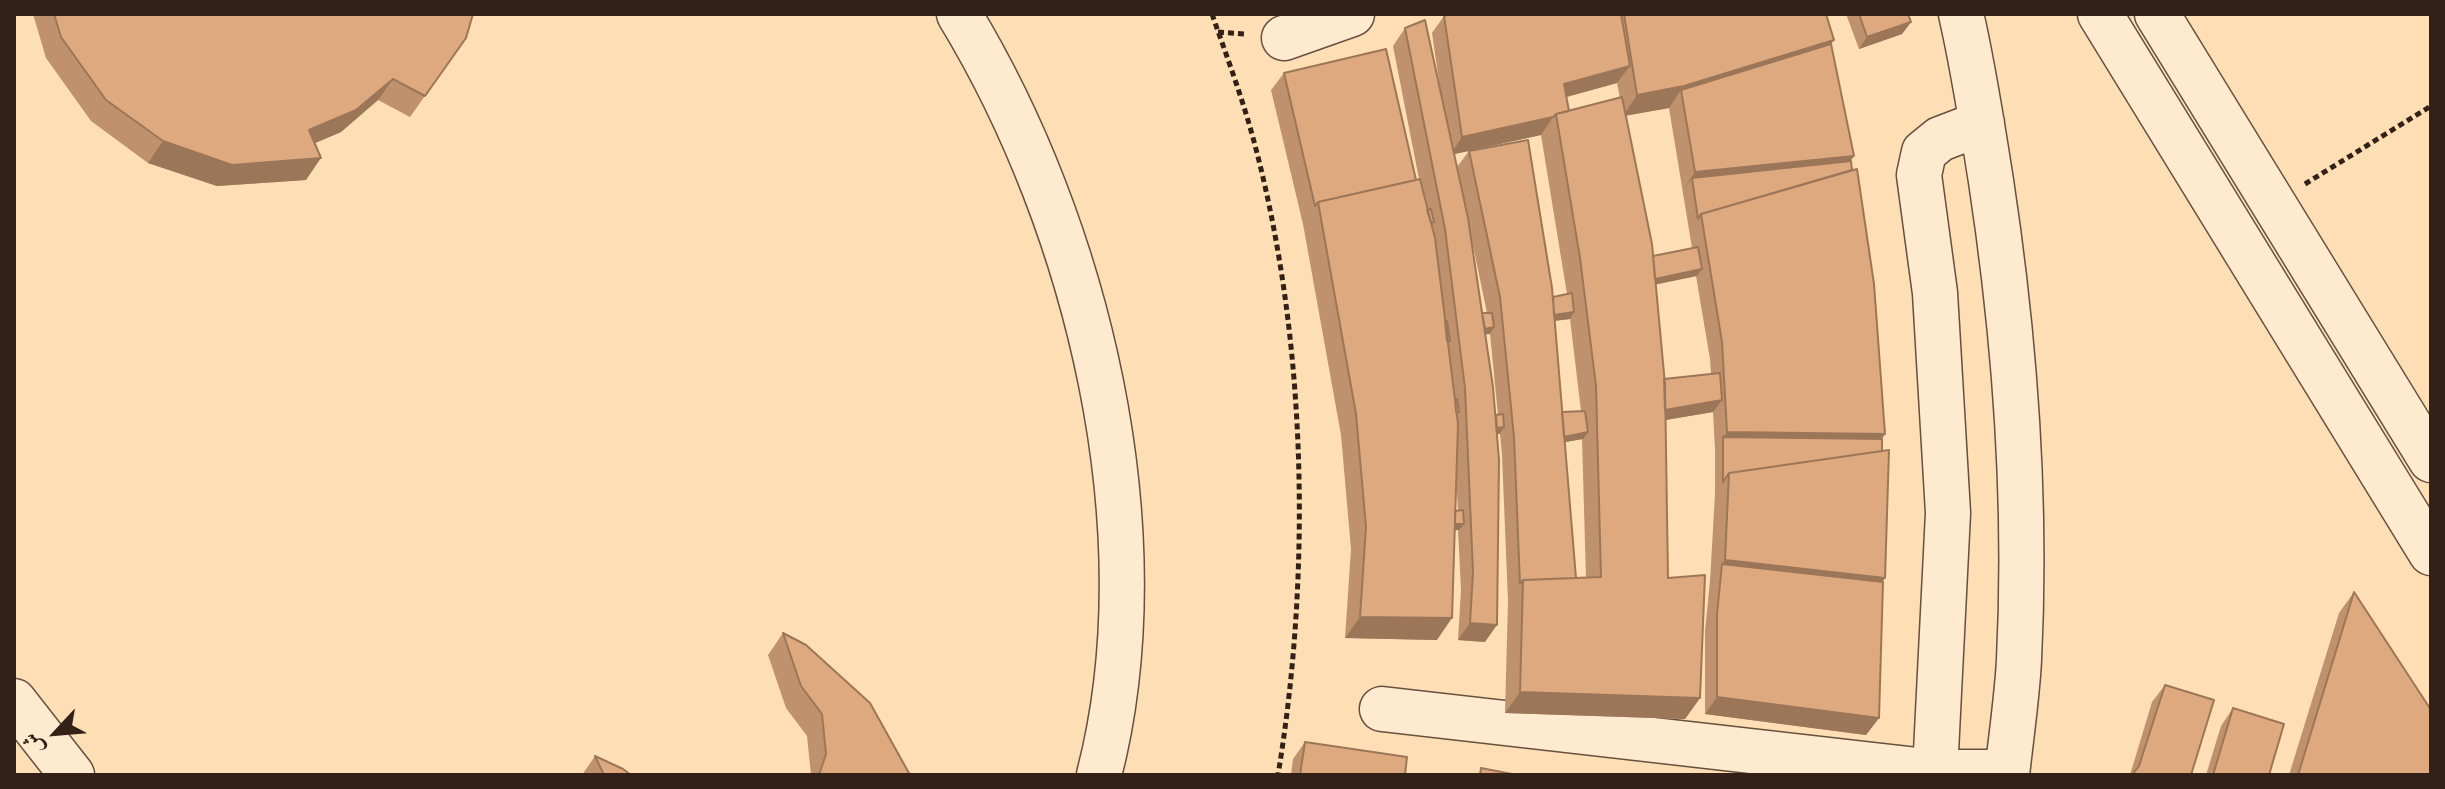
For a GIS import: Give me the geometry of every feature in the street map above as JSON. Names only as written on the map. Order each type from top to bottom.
[{"type":"lane","points":[[959,14],[1006,101],[1035,165],[1064,245],[1097,368],[1119,512],[1123,588],[1119,664],[1099,775]]},
{"type":"lane","points":[[1284,38],[1352,14]]},
{"type":"lane","points":[[1382,709],[1935,772],[2007,774],[2018,662],[2021,557],[2018,448],[2011,340],[1977,80],[1961,14]]},
{"type":"lane","points":[[2100,14],[2431,553]]},
{"type":"lane","points":[[2157,14],[2431,460]]},
{"type":"lane","points":[[1935,772],[1948,513],[1935,293],[1919,175],[1924,152],[1940,139],[1982,123]]},
{"type":"lane","points":[[14,701],[72,775]]},
{"type":"path","points":[[1212,14],[1257,152],[1286,303],[1297,477],[1296,574],[1290,671],[1278,775]]},
{"type":"path","points":[[2274,204],[2431,106]]},
{"type":"building","points":[[54,14],[473,14],[466,38],[425,96],[393,79],[356,110],[309,130],[321,158],[232,165],[163,141],[106,100],[61,37]]},
{"type":"building","points":[[1621,14],[1630,66],[1564,84],[1569,111],[1462,137],[1444,16]]},
{"type":"building","points":[[1624,14],[1826,14],[1834,40],[1684,86],[1637,95]]},
{"type":"building","points":[[1859,14],[1908,14],[1911,22],[1867,37]]},
{"type":"building","points":[[1425,20],[1468,218],[1493,387],[1499,460],[1497,625],[1470,623],[1473,572],[1465,388],[1445,229],[1405,28]]},
{"type":"building","points":[[1831,44],[1854,156],[1695,172],[1681,90]]},
{"type":"building","points":[[1386,49],[1416,180],[1318,202],[1315,206],[1284,73]]},
{"type":"building","points":[[1622,97],[1652,244],[1665,384],[1668,578],[1705,575],[1700,698],[1520,692],[1523,580],[1601,577],[1596,386],[1580,258],[1556,114]]},
{"type":"building","points":[[1528,140],[1552,288],[1576,578],[1523,580],[1520,584],[1514,437],[1500,297],[1469,151]]},
{"type":"building","points":[[1851,161],[1852,170],[1701,214],[1698,219],[1692,178]]},
{"type":"building","points":[[1857,169],[1874,284],[1885,434],[1727,432],[1722,342],[1701,214]]},
{"type":"building","points":[[1420,179],[1435,238],[1458,424],[1452,618],[1360,617],[1366,527],[1356,414],[1318,202]]},
{"type":"building","points":[[1431,209],[1434,222],[1431,223],[1427,210]]},
{"type":"building","points":[[1698,247],[1702,269],[1655,279],[1653,256]]},
{"type":"building","points":[[1572,293],[1574,312],[1554,315],[1553,297]]},
{"type":"building","points":[[1482,313],[1492,313],[1494,327],[1485,329]]},
{"type":"building","points":[[1447,321],[1450,341],[1447,341]]},
{"type":"building","points":[[1720,373],[1722,400],[1665,410],[1664,379]]},
{"type":"building","points":[[1585,411],[1588,432],[1564,437],[1562,412]]},
{"type":"building","points":[[1503,414],[1504,427],[1497,428],[1496,415]]},
{"type":"building","points":[[1723,437],[1882,439],[1882,451],[1729,473],[1723,482]]},
{"type":"building","points":[[1889,450],[1885,578],[1725,560],[1729,473]]},
{"type":"building","points":[[1463,510],[1464,524],[1455,524],[1455,511]]},
{"type":"building","points":[[1722,564],[1883,582],[1879,718],[1717,697],[1717,614]]},
{"type":"building","points":[[2354,592],[2431,710],[2431,775],[2298,775]]},
{"type":"building","points":[[783,633],[806,645],[870,703],[910,775],[819,775],[826,754],[822,714],[801,686]]},
{"type":"building","points":[[2165,685],[2214,700],[2191,775],[2132,775],[2139,766]]},
{"type":"building","points":[[2233,708],[2284,724],[2269,775],[2213,775]]},
{"type":"building","points":[[1305,742],[1407,757],[1405,775],[1300,775]]},
{"type":"building","points":[[595,756],[623,769],[631,775],[604,775]]},
{"type":"building","points":[[1481,768],[1517,775],[1480,775]]}]
